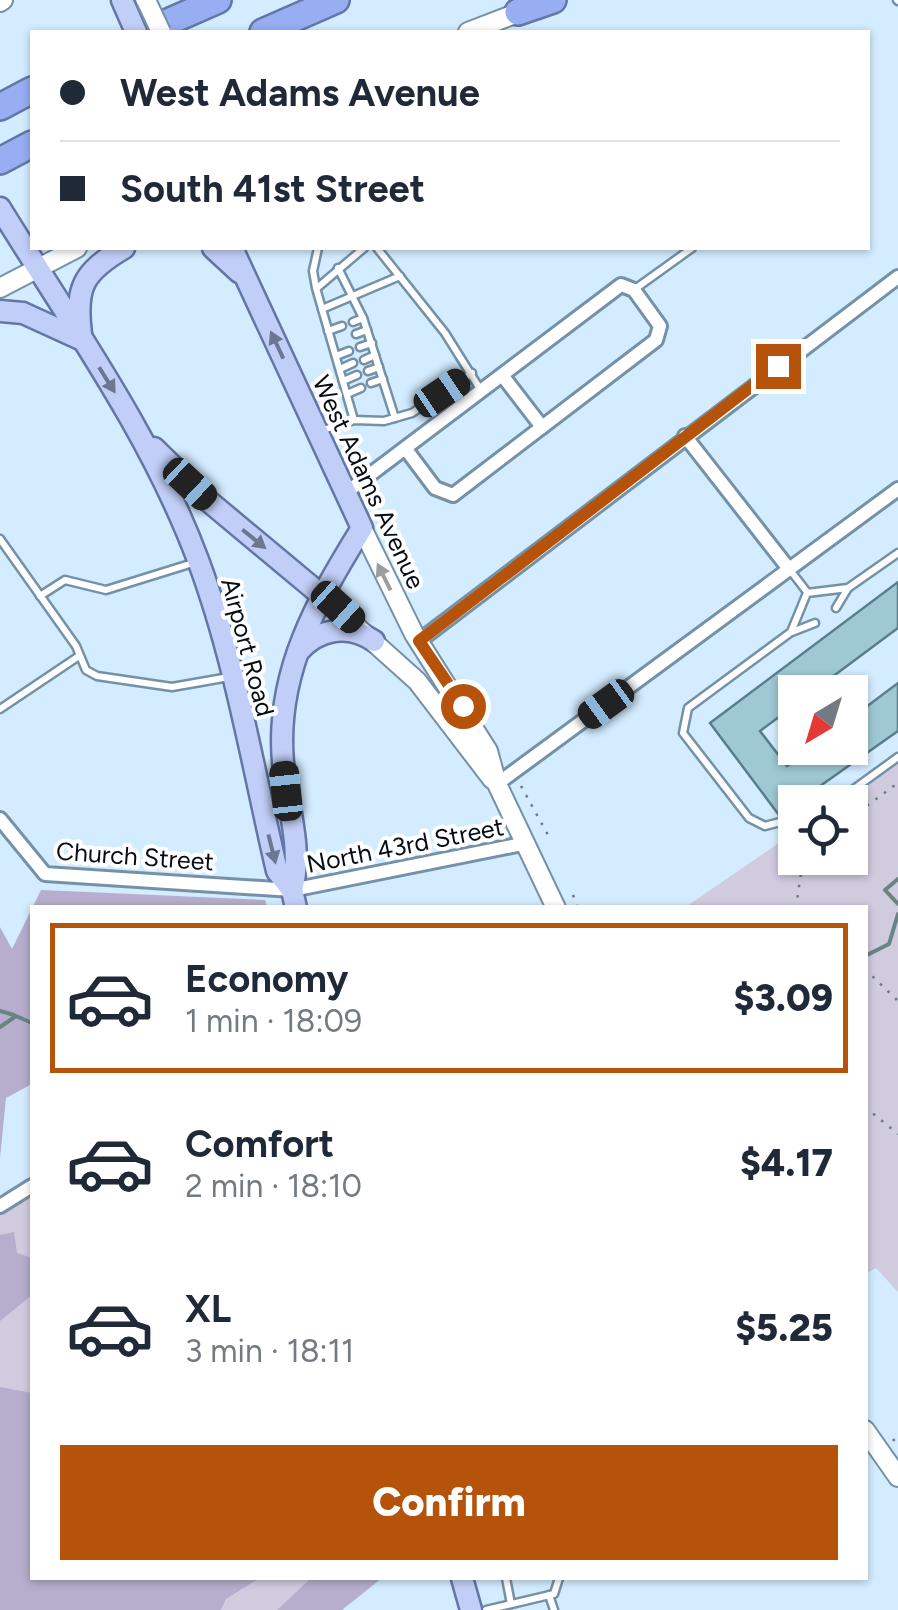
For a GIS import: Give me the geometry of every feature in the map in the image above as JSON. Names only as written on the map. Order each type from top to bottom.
[{"type":"highway","points":[[164,27],[218,0]]},
{"type":"highway","points":[[268,30],[336,0]]},
{"type":"highway","points":[[506,21],[554,0]]},
{"type":"highway","points":[[0,107],[30,91]]},
{"type":"highway","points":[[0,161],[30,145]]},
{"type":"main road","points":[[122,0],[135,30]]},
{"type":"main road","points":[[146,0],[164,27]]},
{"type":"main road","points":[[475,30],[562,0]]},
{"type":"main road","name":"Airport Road","points":[[0,208],[134,423],[199,561],[277,871],[294,899]]},
{"type":"main road","points":[[0,288],[73,250]]},
{"type":"main road","points":[[82,340],[76,296],[87,277],[121,250]]},
{"type":"main road","points":[[215,250],[244,277]]},
{"type":"main road","name":"West Adams Avenue","points":[[233,250],[419,641],[476,728],[497,784],[555,905]]},
{"type":"main road","points":[[244,250],[244,277]]},
{"type":"main road","points":[[0,311],[23,313],[82,340]]},
{"type":"main road","name":"Airport Road","points":[[134,423],[206,499],[320,594]]},
{"type":"main road","name":"Airport Road","points":[[294,899],[297,848],[282,757],[286,702],[295,658],[320,594],[362,528]]},
{"type":"main road","name":"West Adams Avenue","points":[[320,594],[417,681],[497,784]]},
{"type":"main road","points":[[295,658],[305,644],[328,632],[357,632],[374,641]]},
{"type":"main road","points":[[868,1434],[898,1477]]},
{"type":"main road","points":[[462,1580],[470,1610]]},
{"type":"street","points":[[419,641],[898,277]]},
{"type":"street","points":[[347,492],[480,390],[621,285],[634,290],[661,333],[453,494],[435,488],[405,448]]},
{"type":"street","points":[[502,375],[542,427]]},
{"type":"street","points":[[685,436],[789,570]]},
{"type":"street","name":"North 43rd Street","points":[[497,784],[898,489]]},
{"type":"street","name":"Church Street","points":[[0,819],[44,874],[294,899]]},
{"type":"street","name":"North 43rd Street","points":[[294,899],[527,843]]},
{"type":"street","points":[[0,1206],[30,1187]]},
{"type":"lane","points":[[318,250],[313,272],[316,288],[354,420]]},
{"type":"lane","points":[[316,288],[361,250]]},
{"type":"lane","points":[[379,250],[472,373],[480,390]]},
{"type":"lane","points":[[634,290],[689,250]]},
{"type":"lane","points":[[338,268],[363,318],[395,418]]},
{"type":"lane","points":[[322,308],[400,276]]},
{"type":"lane","points":[[353,322],[363,318]]},
{"type":"lane","points":[[328,331],[342,326]]},
{"type":"lane","points":[[356,334],[367,330]]},
{"type":"lane","points":[[332,343],[345,338]]},
{"type":"lane","points":[[360,347],[372,343]]},
{"type":"lane","points":[[336,356],[350,351]]},
{"type":"lane","points":[[364,360],[375,355]]},
{"type":"lane","points":[[340,369],[353,363]]},
{"type":"lane","points":[[368,371],[379,367]]},
{"type":"lane","points":[[318,432],[354,420],[412,413],[472,373]]},
{"type":"lane","points":[[343,381],[357,375]]},
{"type":"lane","points":[[371,384],[383,378]]},
{"type":"lane","points":[[347,394],[361,388]]},
{"type":"lane","points":[[0,540],[76,646],[86,670],[97,676],[172,687],[231,677]]},
{"type":"lane","points":[[836,608],[848,588],[898,553]]},
{"type":"lane","points":[[40,596],[65,580],[106,590],[199,561]]},
{"type":"lane","points":[[789,570],[807,593]]},
{"type":"lane","points":[[807,593],[848,588]]},
{"type":"lane","points":[[791,632],[807,593]]},
{"type":"lane","points":[[778,823],[765,826],[749,818],[684,733],[688,708],[791,632],[815,622]]},
{"type":"lane","points":[[0,710],[79,656]]},
{"type":"lane","points":[[859,785],[898,756]]},
{"type":"lane","points":[[507,1580],[515,1606]]},
{"type":"lane","points":[[486,1610],[554,1594],[558,1580]]},
{"type":"lane","points":[[549,1595],[554,1610]]},
{"type":"path","points":[[868,805],[898,783]]},
{"type":"path","points":[[520,786],[548,835]]},
{"type":"path","points":[[796,905],[801,875]]},
{"type":"path","points":[[573,895],[577,905]]},
{"type":"path","points":[[868,973],[898,1001]]},
{"type":"path","points":[[868,1109],[898,1134]]},
{"type":"path","points":[[893,1439],[898,1446]]},
{"type":"shaded area","points":[[898,762],[898,1292],[876,1268],[868,1272],[868,905],[688,905],[778,844],[778,875],[868,875],[868,785],[864,785]]},
{"type":"shaded area","points":[[41,890],[265,900],[266,905],[34,905]]},
{"type":"shaded area","points":[[30,912],[30,1085],[6,1098],[0,1158],[0,927],[12,949]]},
{"type":"shaded area","points":[[30,1187],[30,1434],[0,1461],[0,1206]]},
{"type":"shaded area","points":[[14,1232],[17,1253],[30,1257],[30,1297],[0,1321],[0,1235]]},
{"type":"shaded area","points":[[0,1387],[30,1393],[30,1580],[257,1580],[226,1599],[221,1610],[0,1610]]},
{"type":"shaded area","points":[[257,1580],[309,1580],[277,1610],[221,1610],[226,1599]]},
{"type":"shaded area","points":[[309,1580],[380,1580],[342,1610],[277,1610]]},
{"type":"building","points":[[898,582],[898,628],[835,675],[778,675],[778,718],[760,731],[778,754],[778,765],[850,765],[822,785],[778,785],[778,814],[710,723]]},
{"type":"building","points":[[898,683],[898,731],[868,752],[868,706]]},
{"type":"waterway","points":[[898,879],[885,890],[898,904]]},
{"type":"waterway","points":[[868,954],[889,944],[898,914]]},
{"type":"waterway","points":[[0,1011],[14,1015]]},
{"type":"waterway","points":[[0,1027],[16,1016],[30,1022]]},
{"type":"route","points":[[463,706],[419,641],[778,366]]}]
